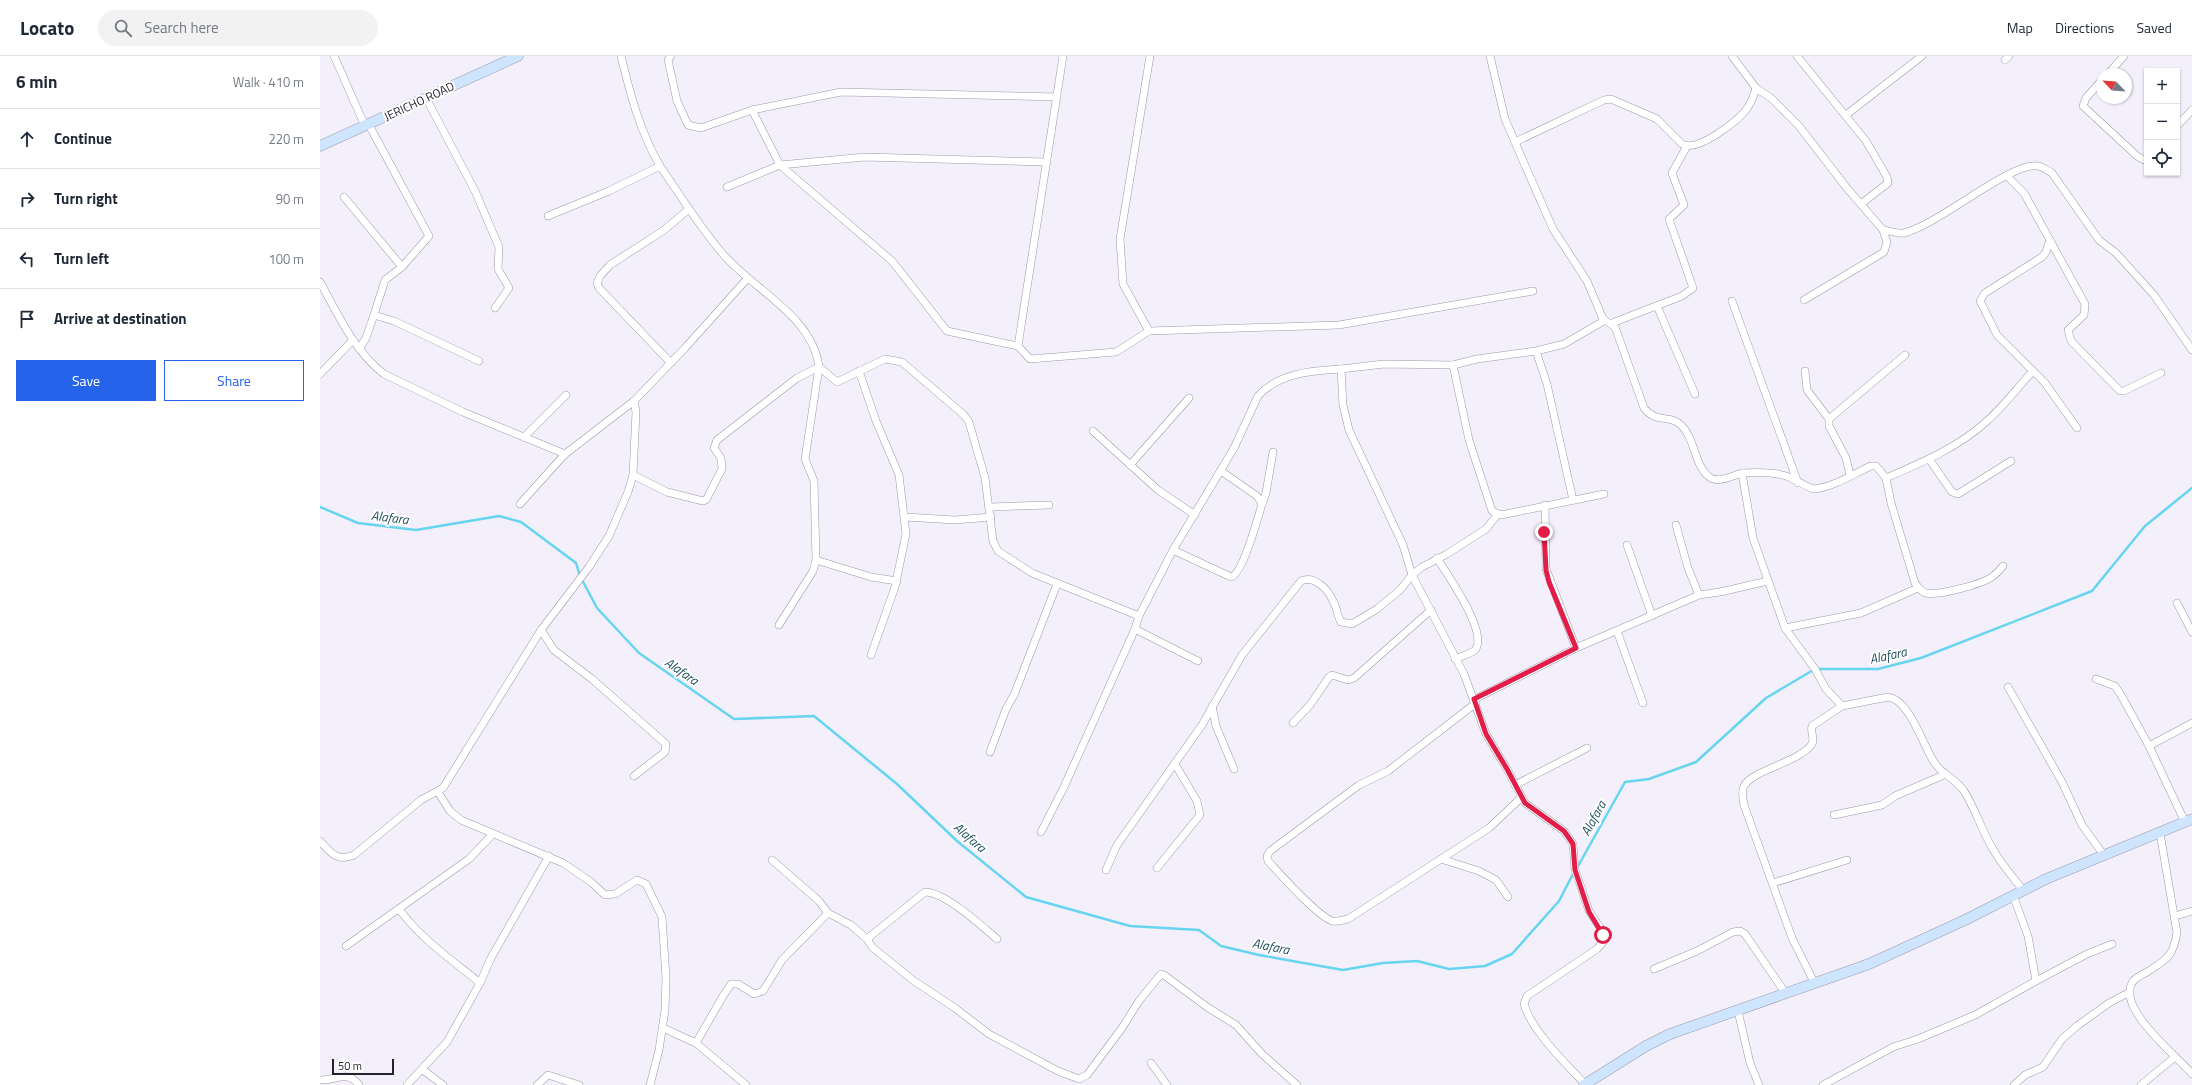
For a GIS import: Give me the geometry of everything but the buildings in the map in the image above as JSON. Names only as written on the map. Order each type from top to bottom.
[{"type":"street","points":[[334,56],[367,125],[429,233],[428,240],[402,267],[385,280],[366,338],[359,349]]},
{"type":"street","name":"JERICHO ROAD","points":[[320,146],[518,56]]},
{"type":"street","points":[[621,56],[640,122],[652,152],[660,166],[721,253],[748,279],[773,297],[802,329],[818,355],[819,367],[805,459],[814,481],[816,560],[813,571],[779,625]]},
{"type":"street","points":[[671,56],[668,60],[677,101],[688,125],[701,128],[752,110],[841,92],[1057,97]]},
{"type":"street","points":[[1018,346],[1063,56]]},
{"type":"street","points":[[1149,331],[1123,284],[1120,239],[1150,56]]},
{"type":"street","points":[[1490,56],[1505,119],[1552,229],[1587,281],[1603,319],[1615,326],[1644,408],[1653,418],[1679,423],[1685,429],[1704,471],[1712,479],[1718,480],[1742,474],[1780,475],[1814,489],[1830,486],[1850,475],[1871,466],[1876,466],[1880,468],[1886,478],[1891,502],[1918,588],[1926,593],[1952,589],[1992,577],[2003,566]]},
{"type":"street","points":[[1732,56],[1756,88],[1776,103],[1799,126],[1846,187],[1883,230],[1887,242],[1884,252],[1804,300]]},
{"type":"street","points":[[1797,56],[1866,141],[1887,177],[1888,183],[1861,204]]},
{"type":"street","points":[[1846,115],[1922,56]]},
{"type":"street","points":[[2113,68],[2121,57]]},
{"type":"street","points":[[2096,87],[2086,98],[2083,106],[2141,159],[2144,158]]},
{"type":"street","points":[[1515,142],[1604,100],[1611,99],[1657,119],[1682,144],[1687,146],[1695,146],[1739,119],[1753,100],[1756,88]]},
{"type":"street","points":[[426,98],[475,191],[499,247],[498,269],[509,288],[495,308]]},
{"type":"street","points":[[752,110],[780,165],[892,261],[947,331],[1018,346],[1030,359],[1116,352],[1149,331],[1339,325],[1532,291]]},
{"type":"street","points":[[2180,123],[2192,110]]},
{"type":"street","points":[[1612,323],[1682,296],[1693,288],[1669,219],[1684,205],[1672,171],[1687,146]]},
{"type":"street","points":[[727,187],[780,165],[865,156],[1047,162]]},
{"type":"street","points":[[548,216],[610,191],[660,166]]},
{"type":"street","points":[[1883,230],[1904,233],[1940,217],[2007,176],[2037,166],[2052,173],[2099,240],[2116,253],[2154,296],[2192,350]]},
{"type":"street","points":[[2007,176],[2024,193],[2085,304],[2084,315],[2068,330],[2071,341],[2120,391],[2124,391],[2161,373]]},
{"type":"street","points":[[344,196],[402,267]]},
{"type":"street","points":[[671,363],[599,288],[597,283],[600,276],[610,265],[664,230],[689,209]]},
{"type":"street","points":[[2050,240],[2046,252],[2042,257],[1985,293],[1980,301],[1997,335],[2045,383],[2076,428]]},
{"type":"street","points":[[520,504],[565,454],[634,401],[748,279]]},
{"type":"street","points":[[320,282],[353,340],[373,366],[397,382],[463,412],[565,454]]},
{"type":"street","points":[[1732,301],[1798,483]]},
{"type":"street","points":[[1657,306],[1695,394]]},
{"type":"street","points":[[374,315],[394,321],[479,361]]},
{"type":"street","points":[[1041,832],[1064,787],[1135,629],[1138,616],[1173,550],[1234,448],[1253,404],[1263,390],[1289,376],[1302,372],[1384,364],[1453,365],[1477,359],[1536,351],[1564,344],[1600,325],[1603,319]]},
{"type":"street","points":[[320,374],[353,340]]},
{"type":"street","points":[[1536,351],[1547,384],[1573,500]]},
{"type":"street","points":[[1829,419],[1905,355]]},
{"type":"street","points":[[819,367],[837,382],[885,359],[902,362],[964,415],[969,422],[985,478],[990,507],[993,541],[998,551],[1032,574],[1138,616]]},
{"type":"street","points":[[1453,365],[1469,440],[1492,511],[1498,514],[1604,494]]},
{"type":"street","points":[[633,475],[667,492],[706,500],[722,469],[721,458],[714,448],[717,440],[797,378],[819,367]]},
{"type":"street","points":[[1342,369],[1343,405],[1349,430],[1395,526],[1412,575],[1464,674],[1486,734],[1521,798],[1525,803],[1564,831],[1573,844],[1575,870],[1589,912],[1603,935],[1604,941],[1597,949],[1527,996],[1524,1004],[1528,1015],[1554,1051],[1584,1085],[1646,1046],[1670,1034],[1815,984],[1906,949],[2023,890],[2103,854],[2188,821],[2118,689],[2112,684],[2096,679]]},
{"type":"street","points":[[859,371],[876,420],[899,475],[906,534],[897,581],[871,655]]},
{"type":"street","points":[[1805,371],[1807,390],[1829,419],[1829,426],[1846,458],[1850,475]]},
{"type":"street","points":[[1886,478],[1930,459],[1965,438],[1987,421],[2033,371]]},
{"type":"street","points":[[524,437],[566,395]]},
{"type":"street","points":[[1130,465],[1189,398]]},
{"type":"street","points":[[320,841],[335,856],[346,858],[354,855],[421,800],[443,788],[541,630],[589,567],[609,536],[628,492],[633,475],[636,412],[634,401]]},
{"type":"street","points":[[1093,431],[1158,490],[1195,515]]},
{"type":"street","points":[[1173,550],[1231,577],[1234,576],[1253,536],[1266,493],[1273,452]]},
{"type":"street","points":[[1930,459],[1952,492],[1958,494],[2011,461]]},
{"type":"street","points":[[1221,471],[1257,496],[1262,504]]},
{"type":"street","points":[[1742,474],[1753,538],[1785,628],[1815,670],[1826,690],[1842,706]]},
{"type":"street","points":[[990,507],[1049,505]]},
{"type":"street","points":[[1545,505],[1546,570],[1576,648]]},
{"type":"street","points":[[1106,870],[1117,845],[1175,764],[1233,674],[1242,655],[1301,581],[1312,579],[1322,586],[1333,600],[1339,619],[1347,625],[1358,622],[1400,590],[1412,575],[1437,558],[1486,529],[1498,514]]},
{"type":"street","points":[[905,517],[955,520],[991,517]]},
{"type":"street","points":[[1676,525],[1688,568],[1699,595]]},
{"type":"street","points":[[1627,545],[1652,616]]},
{"type":"street","points":[[1437,558],[1477,625],[1480,640],[1474,650],[1455,659]]},
{"type":"street","points":[[816,560],[871,577],[897,581]]},
{"type":"street","points":[[1521,798],[1489,828],[1348,919],[1334,921],[1304,898],[1268,861],[1267,858],[1270,851],[1359,785],[1388,771],[1475,701],[1576,648],[1699,595],[1720,592],[1768,581]]},
{"type":"street","points":[[990,752],[1057,584]]},
{"type":"street","points":[[1785,628],[1861,612],[1918,588]]},
{"type":"street","points":[[2177,603],[2192,632]]},
{"type":"street","points":[[1293,723],[1310,704],[1329,677],[1332,675],[1348,680],[1354,678],[1431,610]]},
{"type":"street","points":[[1135,629],[1198,661]]},
{"type":"street","points":[[541,630],[554,650],[592,678],[666,744],[665,752],[634,776]]},
{"type":"street","points":[[1616,631],[1643,703]]},
{"type":"street","points":[[2008,687],[2062,782],[2082,825],[2103,854]]},
{"type":"street","points":[[1815,984],[1792,938],[1744,805],[1742,793],[1744,786],[1748,781],[1791,759],[1808,747],[1812,742],[1812,726],[1842,706],[1888,698],[1897,699],[1909,714],[1934,762],[1963,791],[1978,815],[1993,850],[2023,890]]},
{"type":"street","points":[[1212,706],[1216,726],[1234,769]]},
{"type":"street","points":[[2149,746],[2192,723]]},
{"type":"street","points":[[1515,785],[1587,748]]},
{"type":"street","points":[[1157,868],[1200,815],[1197,802],[1175,764]]},
{"type":"street","points":[[1834,815],[1882,805],[1895,796],[1946,774]]},
{"type":"street","points":[[438,792],[450,811],[461,820],[563,863],[591,882],[605,895],[615,894],[637,880],[646,884],[662,917],[666,978],[662,1028],[650,1085]]},
{"type":"street","points":[[2160,833],[2177,934],[2171,954],[2165,961],[2135,979],[2130,992],[2136,1011],[2151,1033],[2192,1074]]},
{"type":"street","points":[[346,946],[469,859],[493,834]]},
{"type":"street","points":[[408,1085],[447,1042],[480,983],[491,958],[549,856]]},
{"type":"street","points":[[1441,859],[1479,871],[1496,880],[1508,897]]},
{"type":"street","points":[[772,860],[819,900],[828,913],[851,925],[867,939],[872,947],[908,976],[955,1008],[989,1034],[1058,1071],[1079,1079],[1087,1075],[1139,1001],[1161,974],[1207,1007],[1236,1025],[1262,1054],[1298,1085]]},
{"type":"street","points":[[1773,883],[1847,860]]},
{"type":"street","points":[[867,939],[925,892],[935,894],[956,907],[997,939]]},
{"type":"street","points":[[2012,895],[2028,936],[2036,981]]},
{"type":"street","points":[[399,909],[411,925],[443,955],[480,983]]},
{"type":"street","points":[[2174,916],[2192,910]]},
{"type":"street","points":[[696,1043],[722,996],[732,984],[738,984],[754,994],[763,991],[782,960],[828,913]]},
{"type":"street","points":[[1654,969],[1697,951],[1737,931],[1745,934],[1786,994]]},
{"type":"street","points":[[1823,1085],[1893,1048],[1975,1015],[2087,954],[2112,944]]},
{"type":"street","points":[[2019,1083],[2025,1075],[2043,1067],[2062,1039],[2077,1026],[2109,1003],[2130,992]]},
{"type":"street","points":[[1738,1011],[1750,1063],[1759,1085]]},
{"type":"street","points":[[662,1028],[696,1043],[746,1085]]},
{"type":"street","points":[[2141,1085],[2175,1057]]},
{"type":"street","points":[[1152,1063],[1167,1085]]},
{"type":"street","points":[[423,1070],[443,1085]]},
{"type":"street","points":[[537,1085],[548,1075],[579,1085]]},
{"type":"street","points":[[320,1080],[328,1081],[344,1076],[354,1079],[359,1085]]},
{"type":"waterway","name":"Alafara","points":[[1577,868],[1625,782],[1649,779],[1696,762],[1766,698],[1815,669],[1878,669],[1921,658],[2092,591],[2145,526],[2192,488]]},
{"type":"waterway","name":"Alafara","points":[[320,507],[358,523],[416,530],[499,516],[521,522],[576,563],[580,576],[597,608],[639,653],[734,719],[814,716],[897,784],[957,841],[1026,897],[1130,926],[1199,930],[1221,946],[1259,955],[1343,970],[1383,963],[1417,961],[1449,969],[1485,966],[1512,954],[1559,901],[1574,872]]},
{"type":"route","points":[[1544,532],[1546,570],[1549,582],[1576,648],[1513,681],[1474,699],[1482,726],[1507,769],[1521,798],[1525,803],[1564,831],[1573,844],[1576,863],[1575,870],[1579,878],[1589,912],[1601,929],[1603,935]]}]
